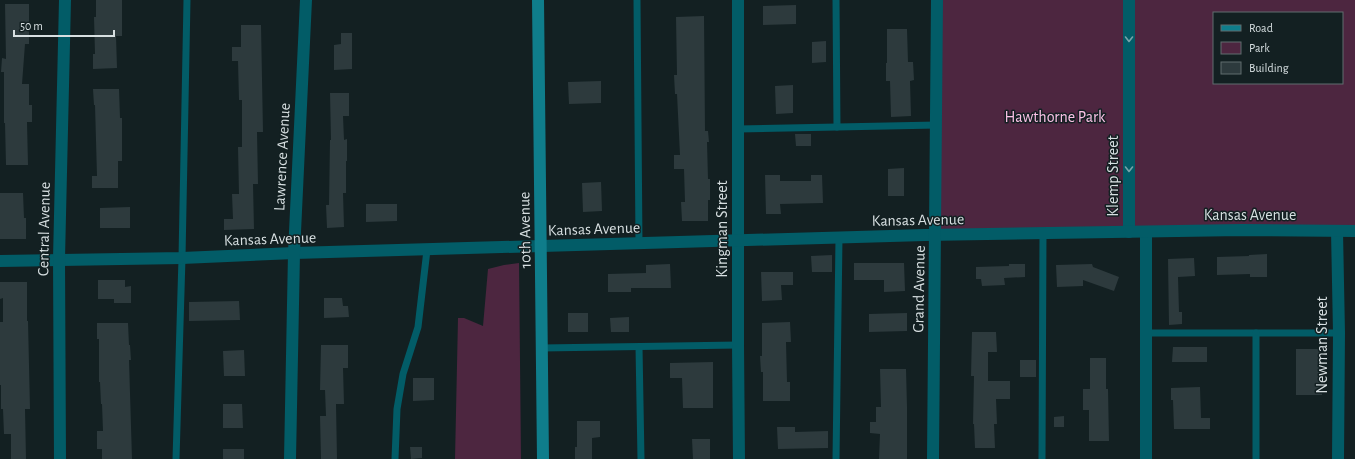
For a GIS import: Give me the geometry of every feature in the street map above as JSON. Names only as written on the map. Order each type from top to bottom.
[{"type":"street","name":"Central Avenue","points":[[60,459],[59,259],[65,0]]},
{"type":"street","name":"Lawrence Avenue","points":[[290,459],[294,253],[306,0]]},
{"type":"street","name":"10th Avenue","points":[[538,0],[543,459]]},
{"type":"street","name":"Kingman Street","points":[[738,0],[739,459]]},
{"type":"street","name":"Grand Avenue","points":[[933,459],[937,0]]},
{"type":"street","name":"Klemp Street","points":[[1129,0],[1129,232]]},
{"type":"street","name":"Kansas Avenue","points":[[0,261],[182,258],[294,253],[936,235],[1242,230],[1355,231]]},
{"type":"street","name":"Newman Street","points":[[1337,231],[1339,333],[1338,459]]},
{"type":"street","points":[[1146,232],[1146,459]]},
{"type":"lane","points":[[176,459],[187,0]]},
{"type":"lane","points":[[637,0],[639,244]]},
{"type":"lane","points":[[836,0],[837,127]]},
{"type":"lane","points":[[738,129],[937,124]]},
{"type":"lane","points":[[1042,459],[1044,234]]},
{"type":"lane","points":[[836,459],[839,238]]},
{"type":"lane","points":[[395,459],[397,409],[404,374],[418,327],[427,250]]},
{"type":"lane","points":[[1146,333],[1339,333]]},
{"type":"lane","points":[[1256,333],[1256,459]]},
{"type":"lane","points":[[542,348],[738,345]]},
{"type":"lane","points":[[640,347],[641,459]]},
{"type":"green space","name":"Hawthorne Park","points":[[937,0],[1355,0],[1355,231],[936,235]]},
{"type":"green space","points":[[519,263],[521,459],[455,459],[458,318],[464,318],[483,326],[488,269]]},
{"type":"building","points":[[96,0],[122,0],[122,36],[116,36],[117,68],[93,69],[93,54],[95,54],[94,17],[96,17]]},
{"type":"building","points":[[5,4],[29,4],[29,44],[25,44],[22,84],[29,84],[29,105],[32,105],[32,122],[27,122],[28,165],[6,165],[4,72],[1,72],[2,58],[6,59]]},
{"type":"building","points":[[796,5],[796,24],[763,25],[763,6]]},
{"type":"building","points":[[704,16],[705,131],[708,131],[708,179],[710,179],[708,221],[682,221],[681,202],[685,202],[684,169],[674,169],[674,155],[680,155],[677,94],[675,94],[674,75],[677,75],[676,17]]},
{"type":"building","points":[[241,25],[261,25],[263,132],[257,132],[258,184],[253,184],[254,229],[224,230],[224,219],[233,219],[232,194],[239,194],[238,147],[242,147],[242,100],[239,100],[238,61],[232,61],[232,47],[241,47]]},
{"type":"building","points":[[887,29],[907,29],[908,62],[913,62],[914,80],[910,81],[911,116],[891,117],[890,81],[886,81]]},
{"type":"building","points":[[341,33],[352,33],[352,69],[334,70],[334,45],[341,44]]},
{"type":"building","points":[[826,41],[826,62],[812,63],[812,42]]},
{"type":"building","points":[[601,81],[601,103],[569,104],[568,82]]},
{"type":"building","points":[[793,85],[793,113],[776,114],[775,86]]},
{"type":"building","points":[[93,89],[119,89],[120,118],[122,118],[122,161],[118,161],[118,188],[92,188],[92,176],[97,176],[95,105]]},
{"type":"building","points":[[330,93],[349,93],[349,116],[343,116],[344,140],[347,139],[346,193],[343,193],[344,227],[327,228],[326,205],[329,205],[331,140]]},
{"type":"building","points":[[795,134],[811,134],[811,146],[796,146]]},
{"type":"building","points":[[904,168],[904,196],[888,196],[888,169]]},
{"type":"building","points":[[765,175],[780,175],[780,181],[811,181],[811,175],[822,175],[823,203],[780,204],[781,214],[766,214]]},
{"type":"building","points":[[601,182],[602,211],[583,212],[582,183]]},
{"type":"building","points":[[0,193],[23,193],[24,218],[26,218],[26,239],[0,239]]},
{"type":"building","points":[[366,204],[397,204],[397,221],[366,222]]},
{"type":"building","points":[[130,207],[130,228],[100,228],[100,208]]},
{"type":"building","points":[[1267,254],[1267,277],[1250,277],[1250,274],[1217,275],[1217,257]]},
{"type":"building","points":[[832,255],[832,272],[812,272],[811,256]]},
{"type":"building","points":[[1194,258],[1195,276],[1178,277],[1179,312],[1182,312],[1182,324],[1169,325],[1168,259]]},
{"type":"building","points":[[854,263],[904,263],[905,291],[884,292],[884,280],[854,280]]},
{"type":"building","points":[[670,264],[671,288],[631,288],[631,292],[608,292],[608,274],[646,273],[646,265]]},
{"type":"building","points":[[1009,264],[1025,264],[1025,277],[1004,278],[1005,285],[982,286],[981,279],[976,279],[976,267],[1009,266]]},
{"type":"building","points":[[1092,264],[1093,267],[1119,277],[1114,291],[1083,280],[1083,286],[1057,287],[1056,265]]},
{"type":"building","points":[[761,272],[793,272],[793,285],[781,285],[782,300],[762,301]]},
{"type":"building","points":[[98,280],[125,280],[125,287],[131,286],[131,303],[114,303],[114,299],[98,299]]},
{"type":"building","points":[[0,282],[27,282],[30,409],[25,409],[26,459],[11,459],[11,434],[4,434],[0,385],[0,322],[3,322],[3,298],[0,299]]},
{"type":"building","points":[[324,298],[342,298],[343,306],[348,306],[349,317],[324,318]]},
{"type":"building","points":[[239,301],[240,320],[189,321],[189,302]]},
{"type":"building","points":[[568,313],[588,313],[588,332],[568,332]]},
{"type":"building","points":[[907,313],[907,331],[869,332],[869,314]]},
{"type":"building","points":[[629,317],[629,332],[611,332],[610,318]]},
{"type":"building","points":[[790,322],[791,342],[786,342],[787,382],[790,382],[790,401],[763,401],[763,372],[761,372],[760,356],[762,356],[762,323]]},
{"type":"building","points":[[97,323],[128,323],[131,360],[129,360],[132,459],[102,459],[102,449],[97,449],[97,431],[103,431],[102,404],[99,382],[99,339],[97,339]]},
{"type":"building","points":[[972,332],[996,332],[997,352],[988,352],[988,381],[1010,381],[1010,399],[996,399],[997,424],[994,424],[995,448],[975,448],[973,424],[974,376],[971,376]]},
{"type":"building","points":[[321,345],[348,345],[348,368],[343,368],[344,404],[336,404],[337,459],[321,459],[320,416],[326,416],[325,390],[320,390]]},
{"type":"building","points":[[1173,347],[1207,347],[1207,362],[1172,362]]},
{"type":"building","points":[[1296,349],[1322,349],[1322,395],[1296,395]]},
{"type":"building","points":[[244,350],[245,376],[224,376],[223,351]]},
{"type":"building","points":[[1090,358],[1106,358],[1109,441],[1089,441],[1089,410],[1083,410],[1083,389],[1090,389]]},
{"type":"building","points":[[1020,360],[1036,360],[1036,377],[1020,377]]},
{"type":"building","points":[[713,362],[713,408],[683,408],[682,378],[670,378],[670,363]]},
{"type":"building","points":[[880,369],[906,369],[907,459],[879,459],[880,434],[870,433],[870,422],[876,422],[876,407],[881,407]]},
{"type":"building","points":[[413,378],[434,378],[434,400],[413,401]]},
{"type":"building","points":[[1200,387],[1201,418],[1210,418],[1210,429],[1174,429],[1171,388]]},
{"type":"building","points":[[223,404],[242,404],[243,428],[223,428]]},
{"type":"building","points":[[1064,416],[1064,427],[1054,427],[1054,417]]},
{"type":"building","points":[[577,421],[600,421],[600,437],[592,438],[592,459],[575,459],[575,447],[577,447]]},
{"type":"building","points":[[777,427],[795,427],[795,432],[828,431],[828,448],[778,449]]},
{"type":"building","points":[[692,439],[710,439],[710,459],[693,459]]},
{"type":"building","points":[[410,447],[422,447],[422,458],[411,459]]},
{"type":"building","points":[[223,449],[244,449],[244,459],[223,459]]}]
